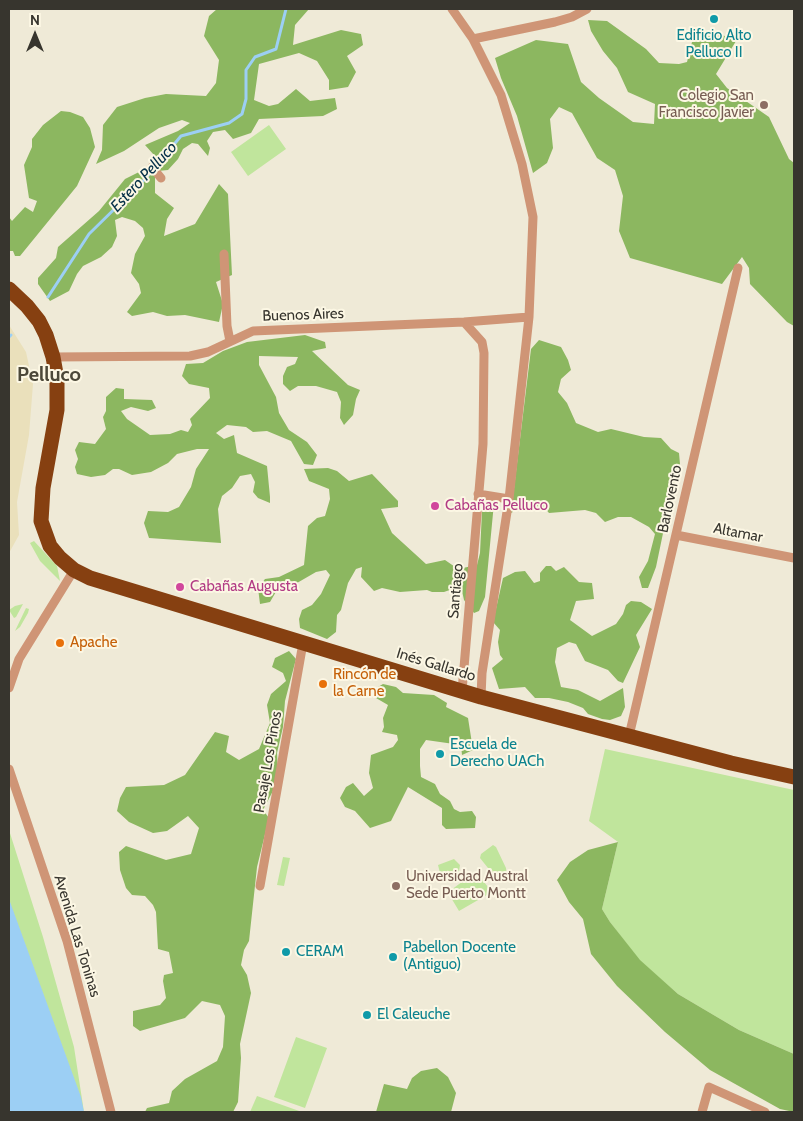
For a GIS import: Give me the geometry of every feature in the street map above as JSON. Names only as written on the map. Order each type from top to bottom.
[{"type":"highway","points":[[9,289],[27,306],[39,321],[53,357],[57,379],[57,410],[43,488],[41,521],[50,546],[74,570]]},
{"type":"highway","name":"Inés Gallardo","points":[[74,570],[90,578],[481,697],[794,777]]},
{"type":"street","points":[[452,9],[473,39],[501,95],[529,192],[533,231],[529,317],[509,499],[482,673],[481,697]]},
{"type":"street","points":[[473,39],[555,22],[572,17],[587,9]]},
{"type":"street","points":[[152,167],[159,176]]},
{"type":"street","points":[[224,254],[227,326],[230,341]]},
{"type":"street","name":"Barlovento","points":[[629,736],[738,268]]},
{"type":"street","name":"Buenos Aires","points":[[53,357],[190,356],[208,352],[253,331],[464,322],[529,317]]},
{"type":"street","name":"Santiago","points":[[462,691],[483,444],[484,353],[482,342],[464,322]]},
{"type":"street","points":[[478,494],[509,499]]},
{"type":"street","name":"Altamar","points":[[676,535],[794,558]]},
{"type":"street","points":[[9,688],[19,659],[74,570]]},
{"type":"street","name":"Pasaje Los Pinos","points":[[260,886],[303,643]]},
{"type":"street","name":"Avenida Las Toninas","points":[[9,769],[67,941],[111,1112]]},
{"type":"street","points":[[702,1112],[709,1087],[764,1112]]},
{"type":"green space","points":[[217,9],[309,9],[295,25],[293,45],[341,30],[361,34],[363,45],[347,56],[356,72],[348,87],[329,90],[329,80],[317,61],[299,53],[259,64],[254,100],[269,106],[278,104],[296,89],[310,101],[335,98],[337,109],[323,116],[259,119],[251,133],[233,139],[225,130],[213,132],[207,141],[210,148],[208,156],[198,144],[192,143],[183,149],[178,159],[168,170],[158,171],[154,155],[145,145],[178,131],[190,123],[182,120],[159,128],[124,151],[96,164],[102,150],[103,125],[117,107],[145,98],[166,94],[206,96],[216,83],[219,60],[204,36],[209,16]]},
{"type":"green space","points":[[588,20],[607,21],[646,49],[659,63],[679,64],[687,62],[692,42],[718,33],[736,41],[716,74],[727,88],[769,117],[789,159],[794,163],[794,326],[787,322],[750,284],[749,268],[742,257],[722,284],[630,258],[619,231],[623,196],[615,170],[597,158],[572,113],[559,107],[550,119],[553,148],[547,163],[533,173],[517,116],[495,58],[536,40],[568,44],[581,82],[599,98],[633,122],[654,124],[655,104],[628,92],[617,68],[603,51],[591,31]]},
{"type":"green space","points":[[61,111],[83,117],[90,128],[95,147],[77,186],[20,256],[15,256],[13,251],[9,251],[9,217],[12,221],[25,207],[33,212],[37,201],[29,198],[24,165],[32,147],[32,139],[43,125]]},
{"type":"green space","points":[[269,125],[286,149],[248,176],[231,152]]},
{"type":"green space","points":[[143,170],[155,175],[155,193],[174,208],[167,219],[164,236],[195,224],[219,184],[228,194],[232,275],[216,282],[223,304],[219,322],[185,315],[167,316],[153,312],[132,316],[127,312],[141,293],[139,284],[131,273],[135,254],[145,236],[143,228],[135,221],[122,217],[115,220],[117,236],[112,247],[101,257],[83,266],[69,291],[50,301],[38,284],[38,278],[56,258],[58,247],[99,211],[125,179]]},
{"type":"green space","points":[[305,335],[325,342],[326,348],[312,351],[348,385],[360,390],[353,415],[344,425],[340,418],[341,402],[337,392],[316,386],[298,386],[290,391],[283,384],[283,376],[287,367],[295,364],[298,357],[259,356],[259,365],[276,397],[279,413],[289,430],[307,442],[317,455],[313,465],[304,464],[291,441],[267,431],[253,432],[246,427],[227,425],[216,433],[224,439],[234,435],[237,453],[267,466],[270,497],[270,503],[258,498],[253,492],[255,482],[251,474],[240,476],[232,488],[222,496],[218,509],[221,543],[149,538],[144,523],[148,511],[168,512],[179,507],[191,487],[196,469],[209,449],[197,449],[177,454],[168,463],[151,472],[132,475],[119,469],[113,469],[105,475],[91,477],[77,474],[75,467],[78,459],[75,450],[79,442],[95,444],[106,429],[103,417],[106,411],[106,397],[116,388],[124,389],[124,399],[152,400],[156,408],[148,411],[131,407],[121,411],[127,419],[150,435],[170,434],[181,430],[188,432],[192,425],[190,419],[210,398],[209,388],[189,384],[182,376],[186,364],[203,363],[223,351],[247,342]]},
{"type":"green space","points":[[539,340],[561,347],[568,360],[571,370],[561,379],[558,392],[567,403],[576,423],[598,432],[611,429],[644,437],[661,438],[671,449],[679,453],[680,464],[676,471],[675,484],[666,505],[667,514],[656,567],[648,588],[642,588],[639,577],[648,561],[655,534],[649,527],[631,517],[618,517],[605,522],[596,513],[585,510],[549,513],[544,507],[525,505],[511,513],[531,349]]},
{"type":"green space","points":[[328,468],[337,471],[349,481],[372,474],[398,501],[398,507],[381,509],[392,533],[426,564],[445,560],[458,569],[477,565],[480,553],[482,511],[485,503],[494,503],[485,597],[479,611],[474,613],[464,600],[461,586],[444,592],[427,590],[400,592],[382,588],[374,591],[361,577],[362,567],[356,569],[348,583],[341,610],[337,615],[336,632],[327,639],[300,628],[299,619],[302,610],[312,605],[321,594],[330,575],[326,570],[316,572],[297,583],[277,590],[270,602],[260,604],[258,588],[265,579],[279,577],[304,565],[308,526],[317,518],[325,516],[330,499],[329,489],[309,481],[304,469]]},
{"type":"green space","points":[[34,541],[57,566],[60,581],[40,561],[30,543]]},
{"type":"green space","points":[[546,566],[551,566],[556,571],[564,567],[579,582],[592,583],[594,599],[576,601],[570,620],[592,636],[616,624],[623,614],[626,605],[631,601],[641,602],[652,609],[636,635],[640,647],[623,683],[618,681],[608,670],[585,661],[576,644],[569,642],[557,648],[555,662],[561,687],[578,690],[600,701],[623,688],[625,707],[621,716],[610,720],[602,719],[588,714],[583,708],[568,702],[549,698],[535,698],[525,687],[499,689],[492,668],[503,659],[500,655],[498,642],[500,630],[493,622],[503,578],[515,572],[525,571],[534,583],[540,581],[540,573]]},
{"type":"green space","points":[[23,604],[16,617],[14,618],[9,610]]},
{"type":"green space","points":[[26,608],[29,609],[28,613],[20,627],[15,631]]},
{"type":"green space","points":[[289,651],[296,659],[285,701],[283,727],[277,753],[278,771],[275,787],[263,810],[269,818],[257,867],[249,941],[244,950],[241,965],[247,975],[251,993],[240,1044],[238,1102],[233,1112],[145,1112],[147,1108],[169,1103],[172,1091],[185,1079],[217,1061],[223,1047],[225,1016],[220,1005],[202,1001],[185,1018],[140,1031],[133,1026],[133,1011],[160,1005],[166,998],[163,981],[164,975],[173,973],[169,952],[158,949],[156,912],[153,905],[145,896],[132,895],[126,888],[120,870],[119,852],[126,846],[166,860],[191,854],[199,828],[188,816],[167,831],[153,833],[129,822],[117,811],[120,798],[126,787],[164,785],[185,775],[215,732],[229,736],[226,752],[239,760],[259,749],[270,723],[267,705],[271,694],[286,681],[283,673],[272,667],[275,658]]},
{"type":"green space","points":[[383,684],[396,687],[403,693],[434,695],[447,703],[446,707],[468,718],[473,750],[462,755],[461,745],[426,740],[420,749],[420,766],[421,777],[435,784],[440,794],[450,801],[454,809],[460,812],[472,811],[476,817],[475,828],[446,829],[442,825],[442,808],[408,787],[391,821],[370,828],[355,811],[345,807],[340,798],[346,787],[353,783],[364,796],[373,788],[369,773],[371,755],[393,747],[398,740],[397,735],[382,732],[384,727],[383,718],[388,705],[376,698],[379,696],[378,687]]},
{"type":"green space","points":[[605,749],[794,790],[794,1054],[739,1030],[678,994],[639,960],[610,922],[602,909],[618,842],[589,821]]},
{"type":"green space","points":[[9,830],[43,937],[74,1047],[84,1112],[9,950]]},
{"type":"green space","points":[[618,842],[602,909],[610,922],[640,960],[678,994],[739,1030],[794,1054],[794,1112],[780,1109],[710,1070],[665,1032],[617,986],[591,954],[583,919],[569,902],[557,880],[570,862],[588,850]]},
{"type":"green space","points":[[493,845],[496,847],[506,868],[507,877],[502,880],[496,878],[480,858],[481,854]]},
{"type":"green space","points":[[283,857],[290,858],[284,886],[277,885]]},
{"type":"green space","points":[[454,859],[460,865],[459,871],[444,878],[440,873],[438,865]]},
{"type":"green space","points":[[474,873],[480,877],[492,892],[459,911],[450,896],[451,890]]},
{"type":"green space","points":[[296,1037],[327,1048],[305,1108],[274,1097]]},
{"type":"green space","points":[[437,1068],[448,1077],[456,1093],[451,1112],[376,1112],[384,1084],[407,1089],[412,1078],[421,1071]]},
{"type":"green space","points":[[257,1096],[302,1112],[250,1112]]},
{"type":"sand","points":[[9,325],[26,352],[33,384],[29,435],[17,502],[19,535],[9,553]]},
{"type":"water","points":[[9,899],[81,1097],[84,1112],[9,1112]]},
{"type":"waterway","name":"Estero Pelluco","points":[[48,297],[89,234],[145,179],[181,136],[229,123],[242,114],[246,99],[246,70],[255,57],[276,49],[286,9]]},
{"type":"place","name":"Edificio Alto Pelluco II","points":[[714,19]]},
{"type":"place","name":"Colegio San Francisco Javier","points":[[764,105]]},
{"type":"place","name":"Cabañas Pelluco","points":[[435,506]]},
{"type":"place","name":"Cabañas Augusta","points":[[180,587]]},
{"type":"place","name":"Apache","points":[[60,643]]},
{"type":"place","name":"Rincón de la Carne","points":[[323,684]]},
{"type":"place","name":"Escuela de Derecho UACh","points":[[440,754]]},
{"type":"place","name":"Universidad Austral Sede Puerto Montt","points":[[396,886]]},
{"type":"place","name":"CERAM","points":[[286,952]]},
{"type":"place","name":"Pabellon Docente (Antiguo)","points":[[393,957]]},
{"type":"place","name":"El Caleuche","points":[[367,1015]]},
{"type":"district","name":"Pelluco","points":[[49,375]]}]
